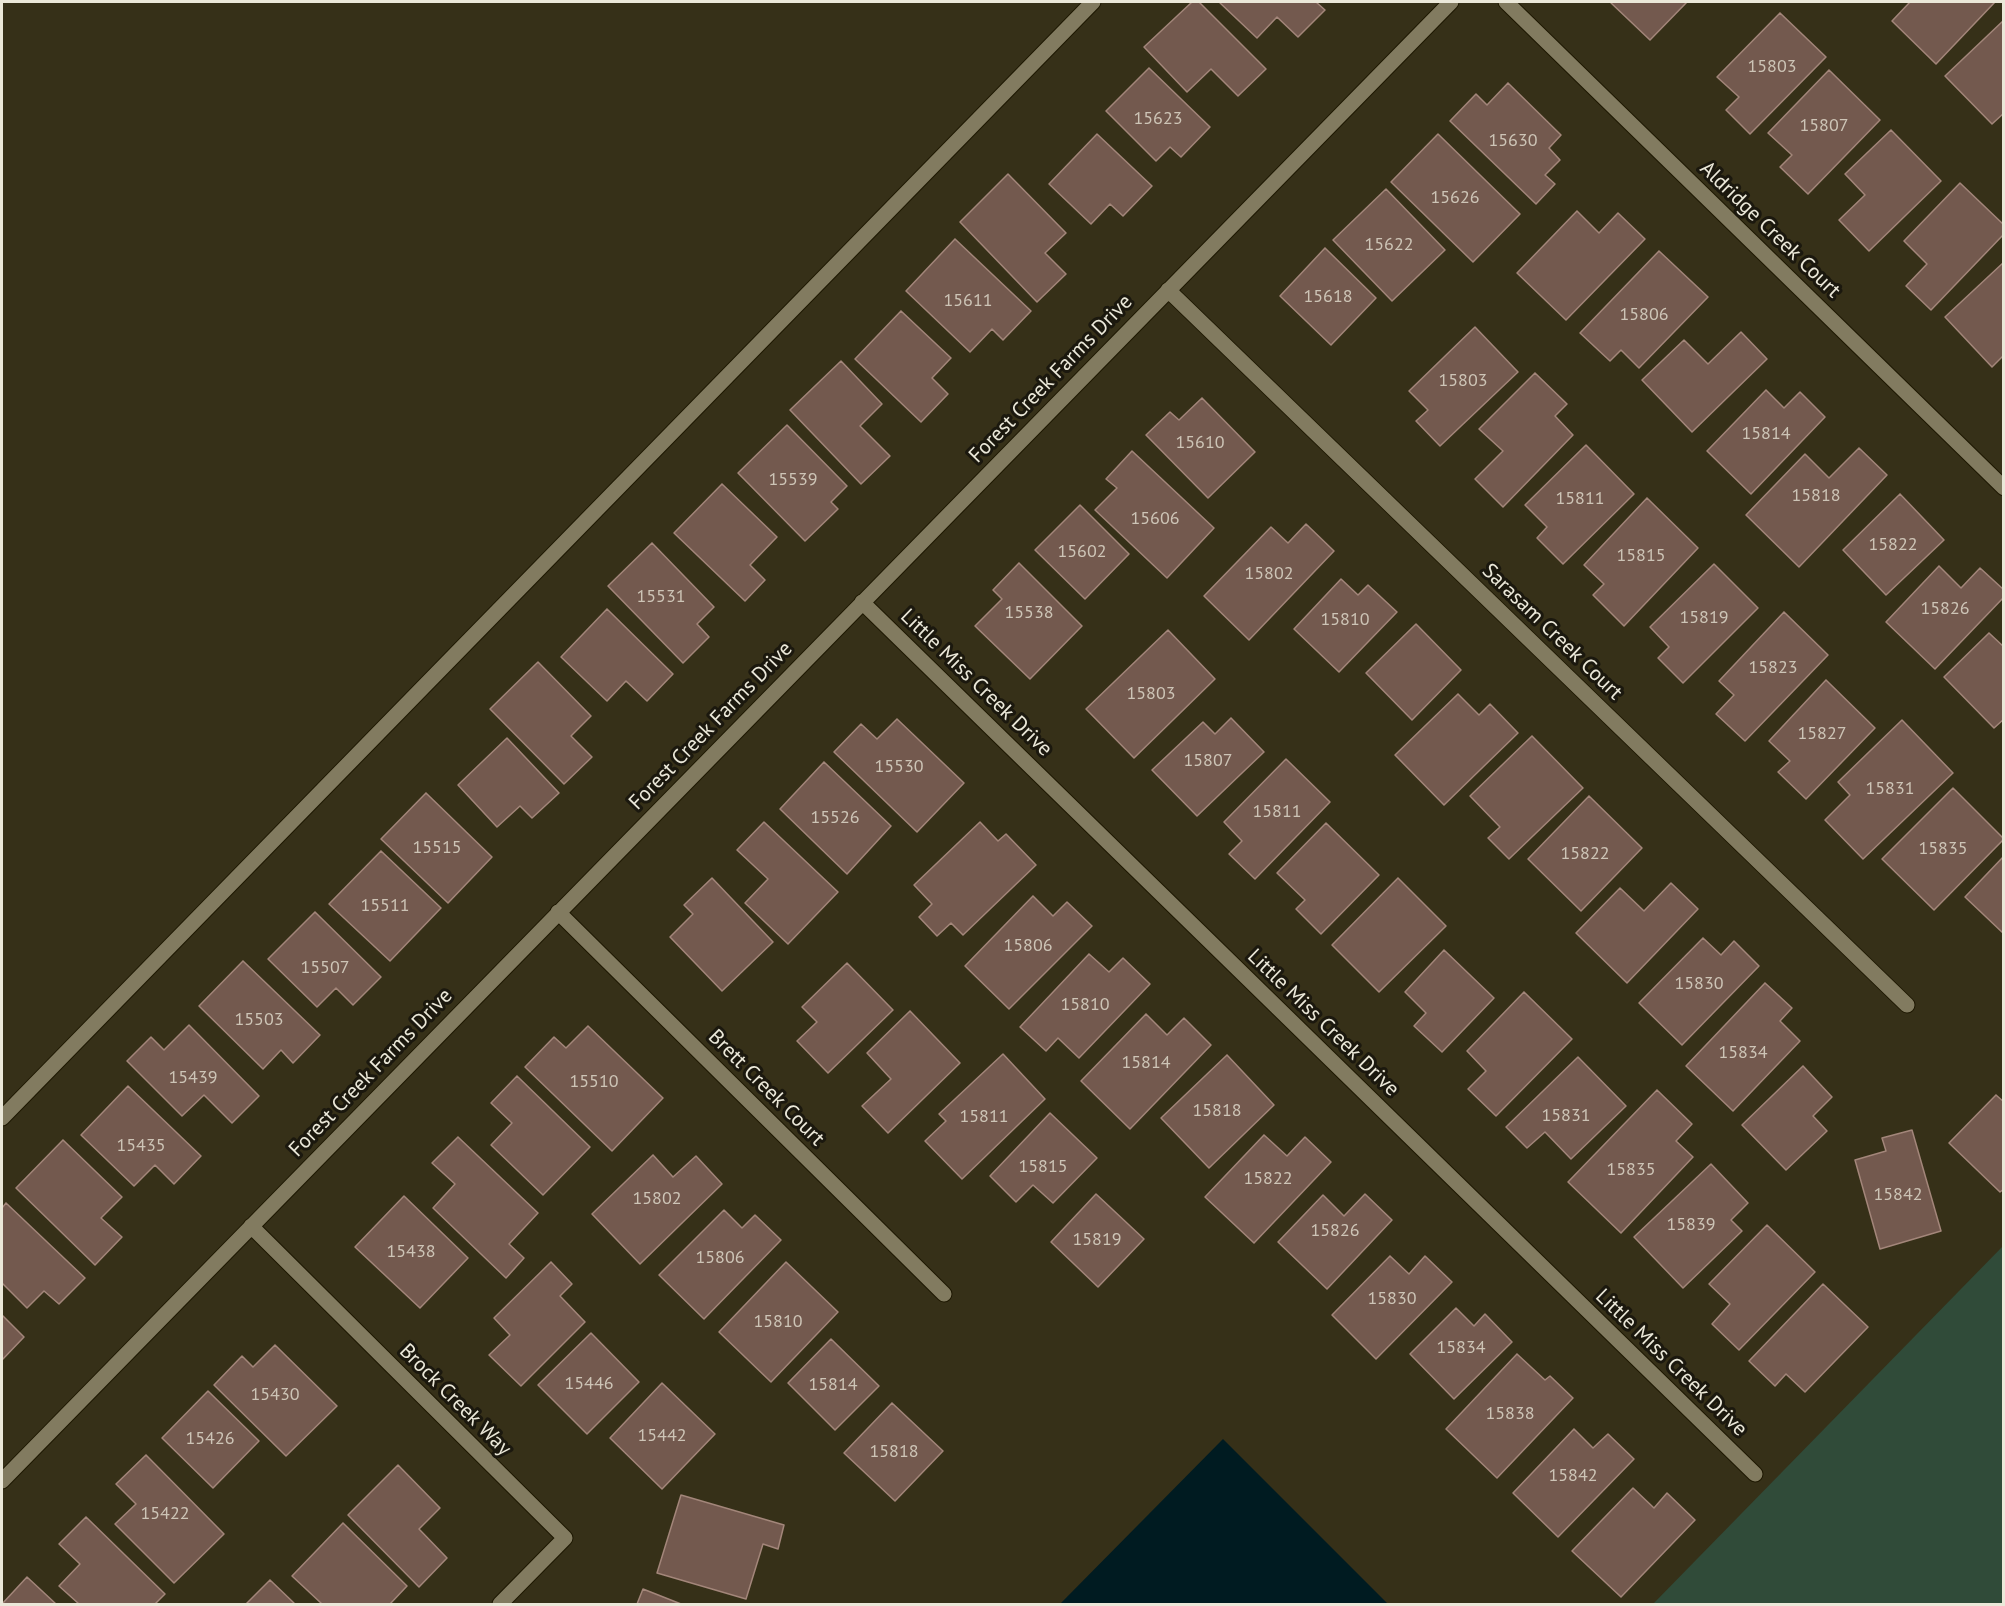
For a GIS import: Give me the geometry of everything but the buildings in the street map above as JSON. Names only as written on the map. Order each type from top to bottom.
[{"type":"street","points":[[2,1118],[1093,2]]},
{"type":"street","name":"Forest Creek Farms Drive","points":[[2,1481],[1451,2]]},
{"type":"street","name":"Aldridge Creek Court","points":[[1506,2],[2004,488]]},
{"type":"street","name":"Sarasam Creek Court","points":[[1168,290],[1907,1005]]},
{"type":"street","name":"Little Miss Creek Drive","points":[[862,602],[1755,1474]]},
{"type":"street","name":"Brett Creek Court","points":[[558,912],[944,1294]]},
{"type":"street","name":"Brock Creek Way","points":[[251,1226],[565,1538],[500,1605]]},
{"type":"green space","points":[[2003,1246],[2003,1604],[1653,1604]]},
{"type":"water","points":[[1223,1439],[1388,1604],[1060,1604]]}]
